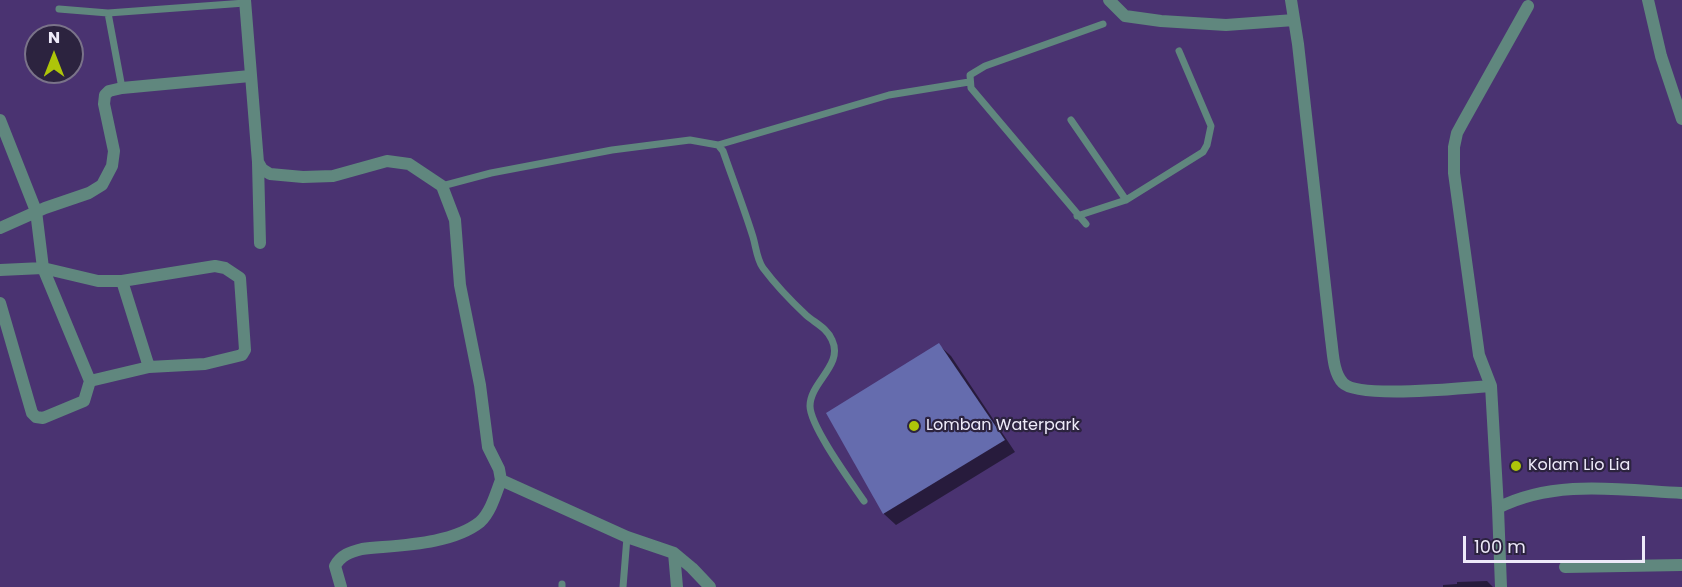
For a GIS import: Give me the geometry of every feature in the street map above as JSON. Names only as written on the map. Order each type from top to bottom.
[{"type":"street","points":[[1109,0],[1125,16],[1161,21],[1226,25],[1294,20]]},
{"type":"street","points":[[1291,0],[1331,339],[1338,377],[1345,386],[1361,390],[1411,391],[1491,386]]},
{"type":"street","points":[[1648,0],[1661,56],[1682,120]]},
{"type":"street","points":[[245,1],[258,162],[260,243]]},
{"type":"street","points":[[1501,587],[1491,386],[1479,355],[1455,182],[1454,147],[1457,133],[1528,6]]},
{"type":"street","points":[[0,228],[36,211],[89,193],[102,185],[112,166],[114,151],[104,104],[105,95],[109,91],[250,76]]},
{"type":"street","points":[[0,120],[36,211],[43,268],[90,381],[84,401],[43,418],[36,417],[32,413],[0,303]]},
{"type":"street","points":[[258,162],[262,169],[270,174],[303,177],[333,176],[387,161],[409,164],[442,186],[454,220],[460,285],[480,385],[488,447],[499,470],[501,480],[489,509],[480,521],[447,539],[362,549],[338,559],[335,566],[341,587]]},
{"type":"street","points":[[0,270],[43,268],[98,281],[122,280],[215,266],[225,268],[240,278],[245,350],[242,355],[205,364],[149,367],[90,381]]},
{"type":"street","points":[[122,280],[149,367]]},
{"type":"street","points":[[501,480],[627,537],[674,553],[710,587]]},
{"type":"street","points":[[1498,508],[1534,494],[1586,488],[1682,493]]},
{"type":"street","points":[[674,553],[677,587]]},
{"type":"street","points":[[1565,567],[1682,565]]},
{"type":"lane","points":[[59,9],[108,13],[245,1]]},
{"type":"lane","points":[[108,13],[122,88]]},
{"type":"lane","points":[[1086,224],[971,88],[969,82],[970,75],[985,66],[1103,24]]},
{"type":"lane","points":[[1077,216],[1126,200],[1203,152],[1207,145],[1210,126],[1179,51]]},
{"type":"lane","points":[[442,186],[491,173],[612,150],[690,140],[717,145],[889,95],[969,82]]},
{"type":"lane","points":[[1071,120],[1126,200]]},
{"type":"lane","points":[[717,145],[723,151],[754,239],[761,266],[808,316],[824,328],[833,340],[835,354],[832,363],[813,392],[811,416],[864,501]]},
{"type":"lane","points":[[623,587],[627,537]]},
{"type":"building","name":"Lomban Waterpark","points":[[939,343],[1005,440],[883,514],[826,413]]},
{"type":"place","name":"Lomban Waterpark","points":[[914,426]]},
{"type":"place","name":"Kolam Lio Lia","points":[[1516,466]]}]
